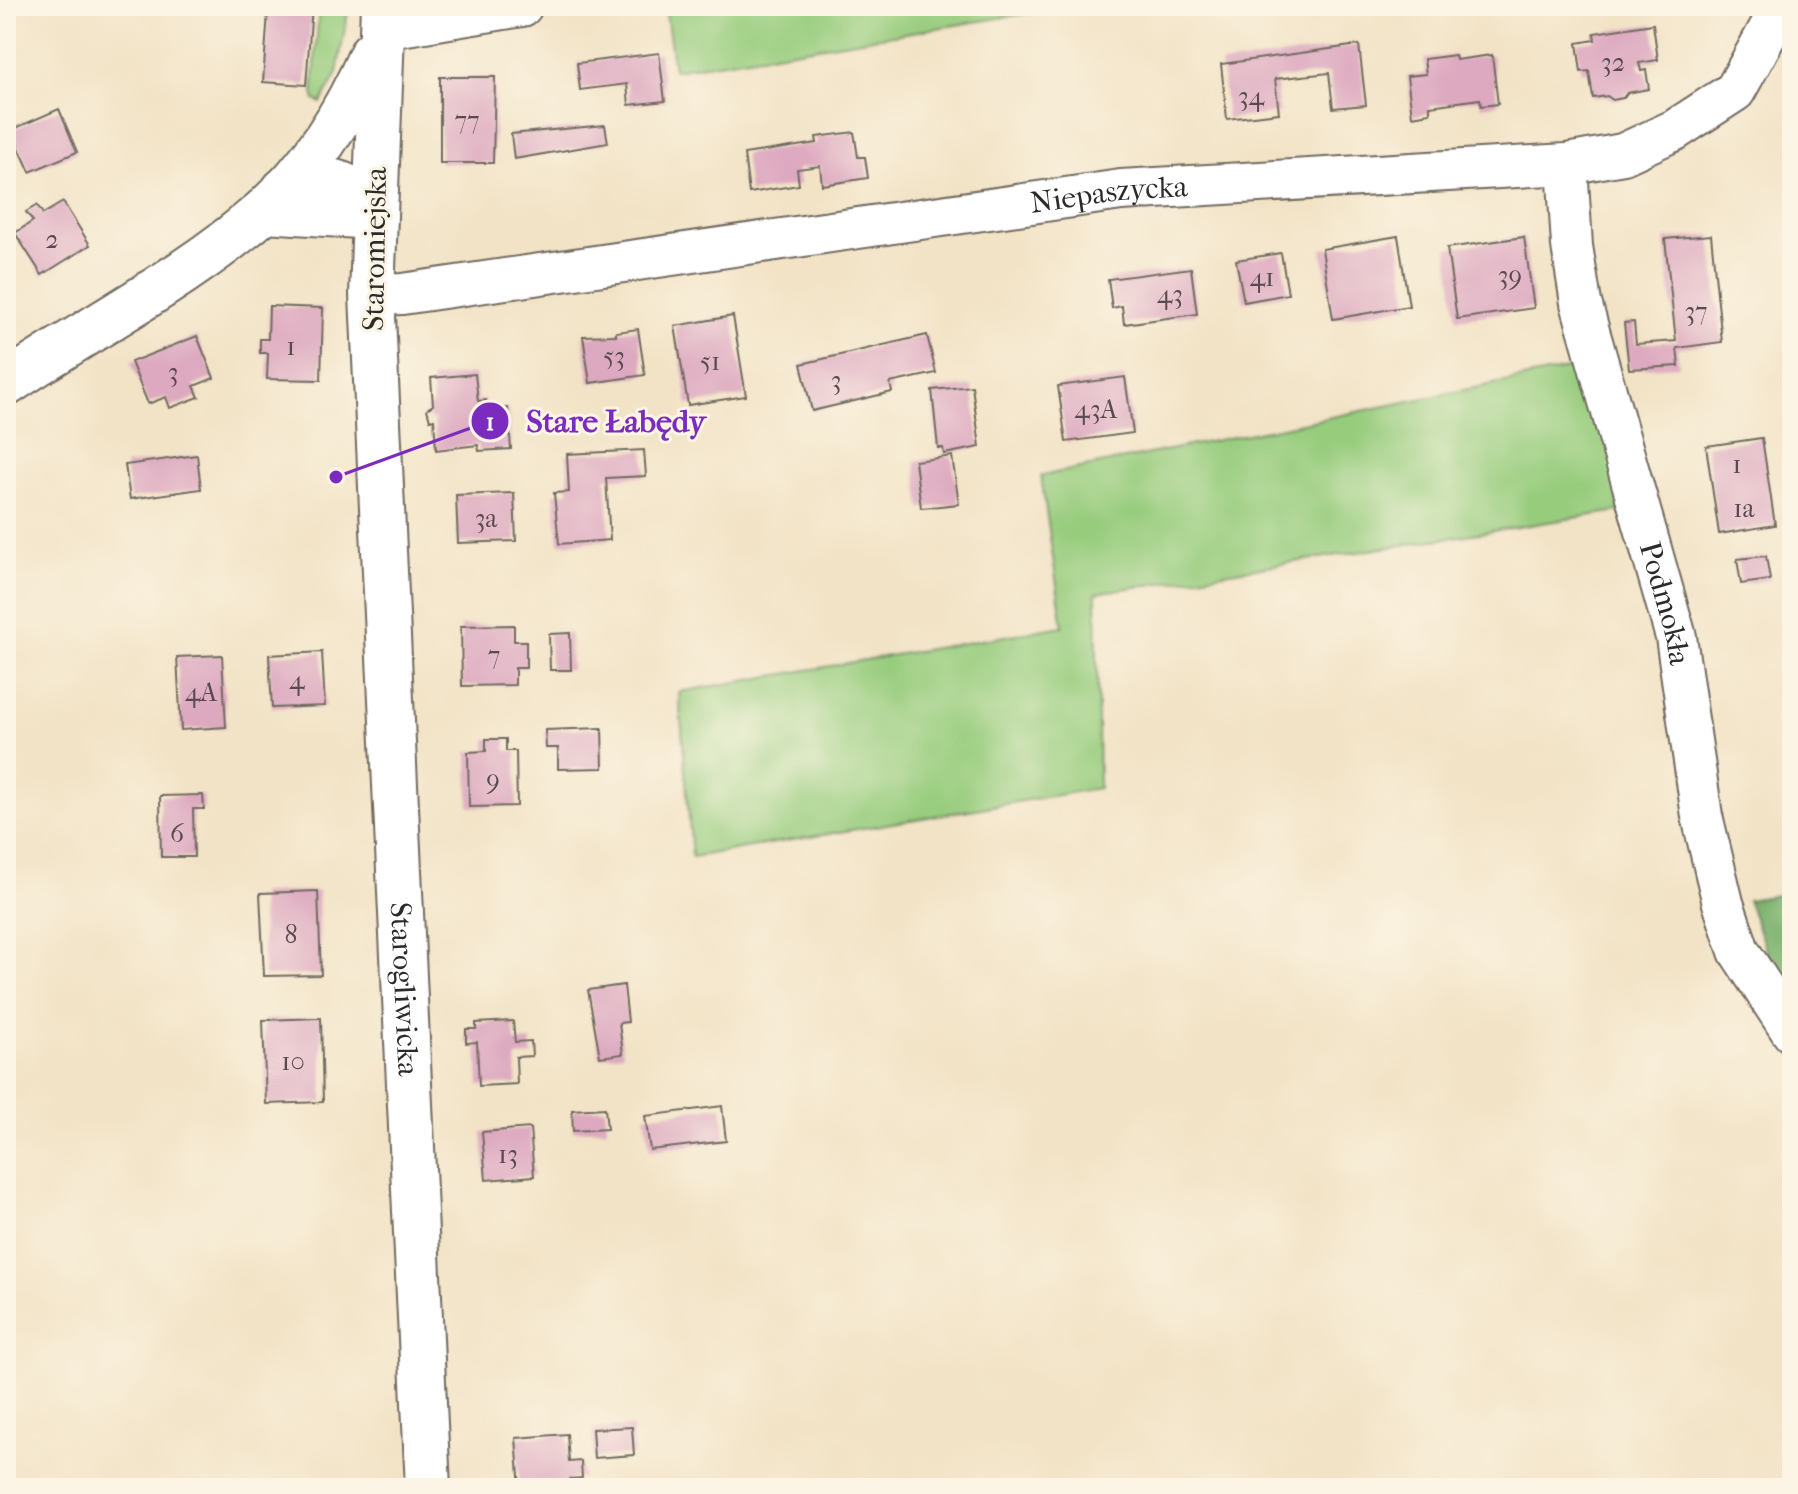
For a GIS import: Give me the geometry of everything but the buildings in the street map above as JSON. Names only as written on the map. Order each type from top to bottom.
[{"type":"street","points":[[274,200],[333,130],[352,99],[383,18],[522,6]]},
{"type":"street","name":"Niepaszycka","points":[[372,295],[418,292],[1121,190],[1567,164],[1623,154],[1675,130],[1735,91],[1782,6]]},
{"type":"street","name":"Staromiejska","points":[[379,492],[372,295],[383,18]]},
{"type":"street","name":"Podmokła","points":[[1567,164],[1572,246],[1581,303],[1676,637],[1702,816],[1723,903],[1739,951],[1792,1032]]},
{"type":"street","points":[[6,382],[168,281],[274,200],[310,179],[354,187],[374,212]]},
{"type":"street","name":"Starogliwicka","points":[[379,492],[428,1488]]},
{"type":"green space","points":[[319,6],[349,6],[337,73],[321,103],[315,100],[313,93]]},
{"type":"green space","points":[[665,6],[1074,6],[674,70]]},
{"type":"green space","points":[[1597,363],[1638,508],[1096,593],[1099,788],[692,857],[679,692],[1063,626],[1041,476]]},
{"type":"green space","points":[[1792,893],[1792,998],[1785,999],[1747,900]]},
{"type":"place","name":"Stare Łabędy","points":[[336,477]]}]
